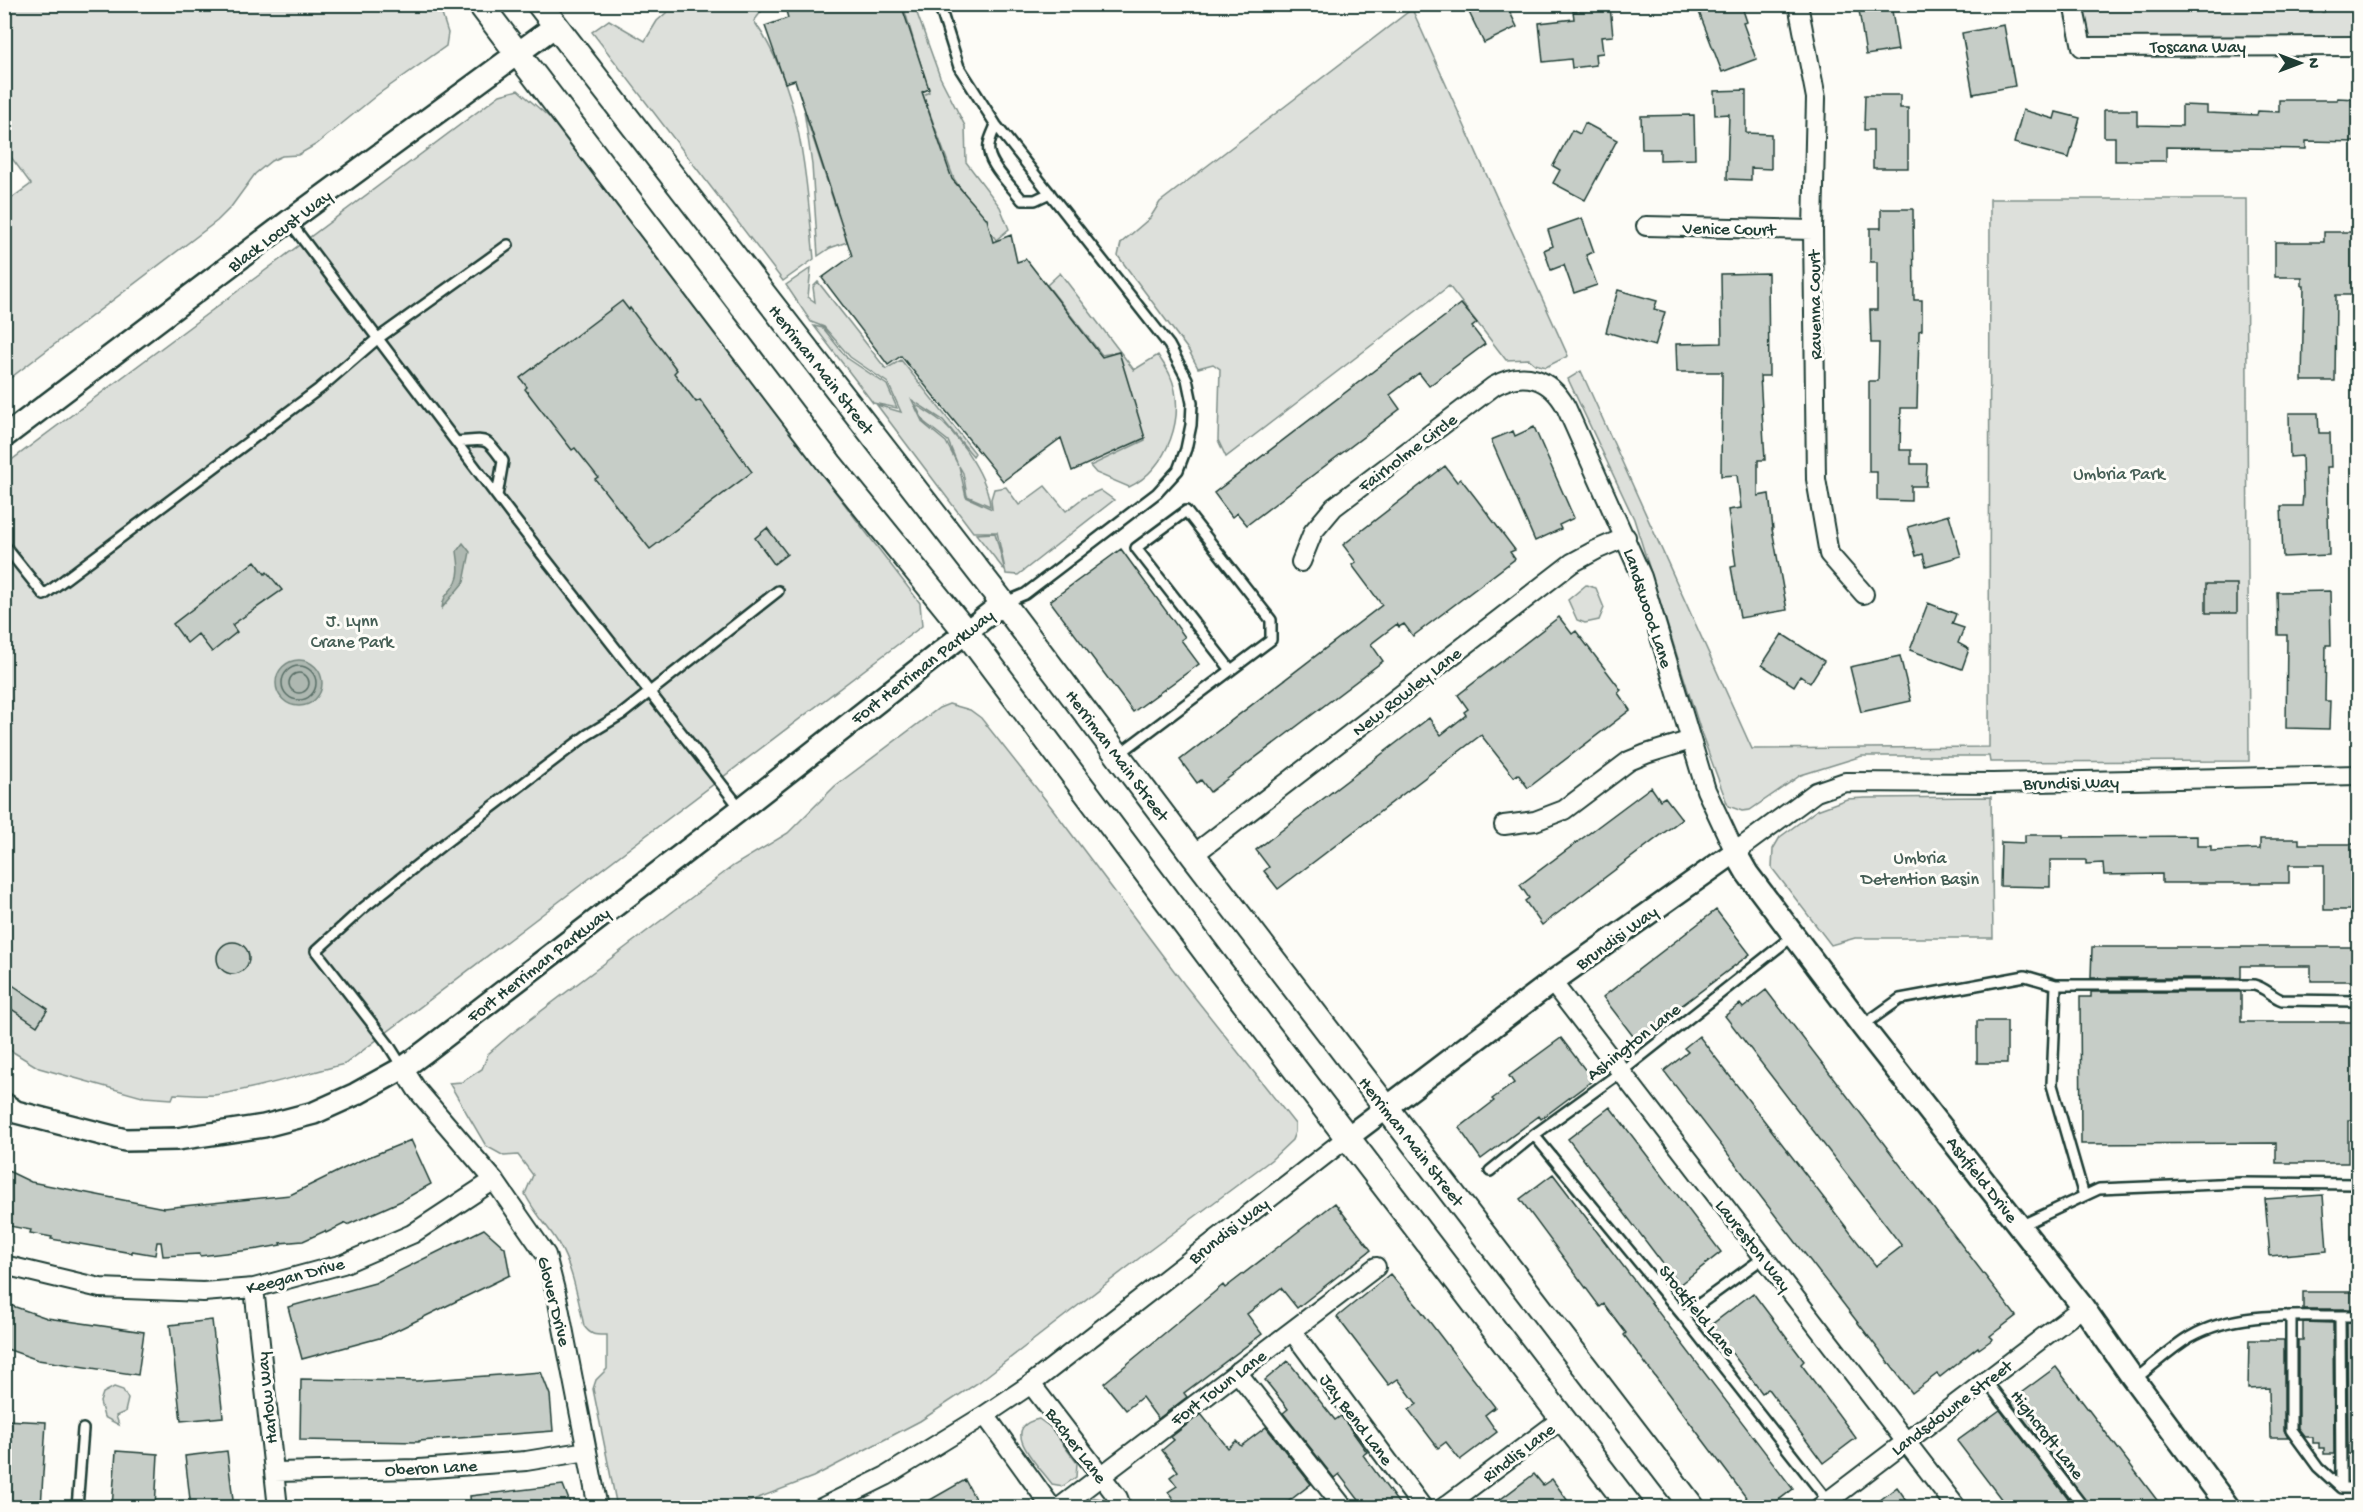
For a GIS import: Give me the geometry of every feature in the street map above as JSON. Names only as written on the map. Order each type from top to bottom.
[{"type":"main road","points":[[480,4],[830,464],[966,632],[1220,971],[1631,1508]]},
{"type":"main road","name":"Herriman Main Street","points":[[539,4],[1004,603],[1193,855],[1693,1508]]},
{"type":"street","name":"Ravenna Court","points":[[1798,4],[1816,98],[1813,230],[1816,479],[1829,554],[1864,594]]},
{"type":"street","name":"Toscana Way","points":[[2073,4],[2082,47],[2358,46]]},
{"type":"street","name":"Black Locust Way","points":[[4,437],[289,221],[555,26]]},
{"type":"street","name":"Venice Court","points":[[1646,226],[1813,230]]},
{"type":"street","name":"Fairholme Circle","points":[[1301,562],[1313,532],[1334,507],[1494,386],[1513,378],[1538,380]]},
{"type":"street","name":"Landswood Lane","points":[[1538,380],[1554,388],[1566,406],[1626,537],[1642,577],[1706,790],[1735,852]]},
{"type":"street","name":"New Rowley Lane","points":[[1193,855],[1572,563],[1626,537]]},
{"type":"street","name":"Fort Herriman Parkway","points":[[4,1104],[16,1112],[125,1140],[177,1139],[264,1126],[314,1113],[356,1094],[403,1068],[741,809],[1004,603]]},
{"type":"street","points":[[1504,825],[1535,821],[1564,810],[1629,761],[1691,740]]},
{"type":"street","name":"Brundisi Way","points":[[821,1508],[886,1476],[986,1415],[1030,1384],[1386,1107],[1552,982],[1816,792],[1845,782],[1993,783],[2358,775]]},
{"type":"street","name":"Ashfield Drive","points":[[1735,852],[1862,1026],[2084,1307],[2229,1508]]},
{"type":"street","name":"Laureston Way","points":[[1552,982],[1957,1508]]},
{"type":"street","name":"Glover Drive","points":[[403,1068],[417,1090],[494,1180],[546,1255],[558,1302],[598,1508]]},
{"type":"street","name":"Keegan Drive","points":[[4,1265],[100,1288],[203,1292],[254,1288],[343,1264],[412,1234],[494,1180]]},
{"type":"street","name":"Fort Town Lane","points":[[1059,1508],[1376,1267]]},
{"type":"street","name":"Harlow Way","points":[[254,1288],[278,1508]]},
{"type":"street","name":"Landsdowne Street","points":[[1827,1505],[1907,1441],[2084,1307]]},
{"type":"street","name":"Jay Bend Lane","points":[[1292,1331],[1423,1508]]},
{"type":"street","points":[[1237,1372],[1344,1508]]},
{"type":"street","name":"Bacher Lane","points":[[1030,1384],[1118,1498],[1122,1508]]},
{"type":"street","points":[[986,1415],[1052,1508]]},
{"type":"street","name":"Rindlis Lane","points":[[1443,1508],[1563,1418]]},
{"type":"street","name":"Oberon Lane","points":[[274,1472],[419,1469],[526,1461],[587,1451]]},
{"type":"lane","points":[[939,4],[959,67],[996,124],[1169,345],[1187,379],[1192,403],[1186,449],[1178,470],[1157,493],[1025,594],[1004,603]]},
{"type":"lane","points":[[996,124],[989,143],[989,153],[993,162],[1022,200],[1035,200],[1050,193]]},
{"type":"lane","points":[[289,221],[497,496],[741,809]]},
{"type":"lane","points":[[4,545],[44,595],[319,389],[377,339],[508,245]]},
{"type":"lane","points":[[456,442],[483,440],[491,444],[503,461],[503,472],[497,496]]},
{"type":"lane","points":[[1118,755],[1271,640],[1271,620],[1186,511],[1136,548],[1231,670]]},
{"type":"lane","points":[[403,1068],[388,1044],[316,951],[362,909],[441,846],[587,735],[622,714],[649,690],[778,591]]},
{"type":"lane","name":"Ashington Lane","points":[[1490,1171],[1534,1135],[1621,1072],[1794,935]]},
{"type":"lane","points":[[1862,1026],[1900,999],[2025,976],[2056,985],[2254,985],[2265,988],[2274,997],[2282,1000],[2358,1001]]},
{"type":"lane","points":[[2056,985],[2052,1085],[2084,1196]]},
{"type":"lane","name":"Stockfield Lane","points":[[1534,1135],[1683,1316],[1827,1505]]},
{"type":"lane","points":[[2020,1226],[2099,1189],[2241,1183],[2358,1184]]},
{"type":"lane","points":[[1683,1316],[1763,1258]]},
{"type":"lane","points":[[2340,1316],[2341,1488]]},
{"type":"lane","points":[[2134,1379],[2189,1338],[2211,1328],[2247,1319],[2358,1316]]},
{"type":"lane","points":[[2291,1317],[2291,1430],[2318,1467],[2341,1488],[2358,1488]]},
{"type":"lane","name":"Highcroft Lane","points":[[1986,1381],[2084,1508]]},
{"type":"lane","points":[[77,1508],[83,1429]]},
{"type":"green space","points":[[5,4],[439,5],[448,33],[446,46],[377,95],[317,144],[298,155],[282,156],[271,161],[255,174],[231,207],[217,221],[5,382],[5,203],[31,184],[5,149]]},
{"type":"green space","points":[[675,5],[750,5],[761,12],[754,21],[770,47],[782,76],[799,136],[814,259],[783,281],[592,32],[609,20],[645,41],[657,21]]},
{"type":"green space","points":[[903,5],[914,5],[940,77],[965,126],[966,162],[1000,207],[1009,229],[996,240],[954,179],[923,95],[929,92]]},
{"type":"green space","points":[[2073,5],[2358,5],[2358,46],[2082,47]]},
{"type":"green space","points":[[1412,9],[1568,356],[1546,367],[1535,364],[1529,359],[1506,360],[1449,286],[1226,457],[1218,440],[1220,369],[1213,364],[1198,368],[1189,351],[1118,256],[1121,243],[1150,218],[1160,202]]},
{"type":"green space","name":"J. Lynn Crane Park","points":[[518,90],[549,117],[920,603],[922,626],[345,1064],[237,1091],[216,1095],[174,1094],[172,1099],[142,1097],[39,1068],[5,1047],[5,465],[500,95]]},
{"type":"green space","points":[[804,111],[847,242],[830,248],[818,256],[812,165]]},
{"type":"green space","name":"Umbria Park","points":[[1990,199],[2246,199],[2249,761],[1990,762],[1989,756],[1862,756],[1801,775],[1750,810],[1742,811],[1728,806],[1702,735],[1634,519],[1568,379],[1581,371],[1752,749],[1989,747]]},
{"type":"green space","points":[[811,268],[808,297],[815,302],[813,287],[818,282],[886,369],[901,360],[975,453],[973,456],[943,420],[912,400],[923,423],[946,442],[958,465],[948,441],[924,422],[915,404],[936,417],[958,439],[979,472],[990,506],[967,496],[963,473],[959,466],[966,497],[992,509],[991,499],[994,489],[1006,487],[1019,505],[1045,486],[1066,511],[1083,498],[1100,490],[1114,500],[1018,575],[1006,574],[997,532],[973,532],[877,405],[901,412],[888,383],[850,357],[824,327],[811,322],[786,285]]},
{"type":"green space","points":[[1060,273],[1134,370],[1158,355],[1169,372],[1175,390],[1177,407],[1175,423],[1163,454],[1154,468],[1129,487],[1096,473],[1090,466],[1145,440],[1118,352],[1102,355],[1047,285]]},
{"type":"green space","points":[[814,326],[823,328],[847,358],[887,385],[897,408],[873,403]]},
{"type":"green space","points":[[995,533],[1005,571],[976,534]]},
{"type":"green space","points":[[1586,585],[1596,588],[1604,608],[1599,620],[1585,623],[1577,620],[1568,600]]},
{"type":"green space","points":[[949,704],[970,710],[981,718],[1052,808],[1184,984],[1295,1124],[1292,1140],[1271,1160],[979,1382],[920,1421],[813,1477],[735,1507],[617,1507],[593,1389],[596,1380],[607,1369],[607,1335],[594,1334],[584,1326],[567,1260],[525,1194],[533,1175],[518,1155],[504,1156],[486,1146],[449,1083],[462,1082],[482,1069],[488,1054],[511,1034],[733,866],[788,833],[835,786],[939,708]]},
{"type":"green space","name":"Umbria Detention Basin","points":[[1991,797],[1993,938],[1855,938],[1831,945],[1772,868],[1773,849],[1780,837],[1817,810],[1847,799]]},
{"type":"green space","points":[[114,1387],[123,1390],[128,1399],[125,1412],[116,1416],[119,1425],[104,1417],[100,1402],[103,1393]]},
{"type":"green space","points":[[1039,1419],[1050,1427],[1077,1463],[1076,1477],[1063,1486],[1052,1484],[1031,1458],[1021,1438],[1021,1430],[1027,1423]]},
{"type":"green space","points":[[1090,1497],[1103,1499],[1111,1507],[1080,1507]]},
{"type":"water","points":[[463,543],[470,552],[464,582],[442,608],[446,596],[458,578],[457,551]]},
{"type":"water","points":[[299,660],[315,667],[322,683],[315,699],[299,706],[283,699],[276,683],[283,667]]},
{"type":"building","points":[[784,4],[901,4],[929,89],[922,92],[952,179],[987,219],[993,242],[1011,235],[1017,262],[1026,259],[1102,357],[1119,352],[1145,438],[1072,471],[1061,438],[1003,481],[901,356],[888,365],[822,278],[852,256],[795,80],[785,83],[765,26],[788,18]]},
{"type":"building","points":[[1465,4],[1506,4],[1517,27],[1484,43]]},
{"type":"building","points":[[1718,4],[1741,4],[1747,22],[1743,23],[1756,59],[1722,72],[1699,12]]},
{"type":"building","points":[[1858,4],[1891,4],[1898,50],[1866,55]]},
{"type":"building","points":[[1610,7],[1613,36],[1601,37],[1603,53],[1595,54],[1596,65],[1572,68],[1571,59],[1543,62],[1539,23],[1574,19],[1573,11]]},
{"type":"building","points":[[2004,25],[2015,86],[1973,94],[1962,33]]},
{"type":"building","points":[[1746,90],[1746,133],[1771,134],[1771,169],[1751,168],[1751,180],[1727,179],[1729,114],[1715,115],[1714,91]]},
{"type":"building","points":[[1865,95],[1900,95],[1900,108],[1908,108],[1908,168],[1873,168],[1873,130],[1864,130]]},
{"type":"building","points":[[2337,98],[2358,99],[2358,142],[2306,141],[2306,149],[2166,147],[2166,161],[2115,161],[2115,137],[2104,137],[2104,110],[2137,110],[2137,125],[2182,126],[2182,105],[2207,106],[2207,113],[2257,115],[2258,111],[2279,112],[2279,100],[2337,100]]},
{"type":"building","points":[[2023,110],[2054,119],[2056,112],[2080,118],[2069,158],[2014,143]]},
{"type":"building","points":[[1694,115],[1695,159],[1660,160],[1660,149],[1642,149],[1641,116]]},
{"type":"building","points":[[1585,123],[1617,140],[1585,200],[1553,183],[1560,170],[1553,166],[1572,130],[1580,134]]},
{"type":"building","points":[[1881,209],[1913,209],[1914,300],[1922,300],[1922,330],[1919,331],[1917,408],[1901,408],[1900,450],[1911,450],[1911,464],[1927,464],[1926,486],[1911,486],[1911,501],[1877,500],[1877,472],[1869,472],[1869,381],[1878,381],[1879,343],[1871,343],[1870,310],[1877,310],[1877,262],[1870,262],[1870,228],[1881,228]]},
{"type":"building","points":[[1582,218],[1594,252],[1586,255],[1597,285],[1574,293],[1564,265],[1551,270],[1544,250],[1553,246],[1548,230]]},
{"type":"building","points":[[2324,232],[2358,232],[2358,295],[2336,295],[2335,381],[2302,381],[2304,286],[2302,286],[2302,277],[2275,277],[2275,242],[2324,242]]},
{"type":"building","points":[[1768,273],[1769,376],[1760,376],[1765,460],[1758,460],[1758,496],[1769,494],[1772,529],[1787,610],[1740,618],[1731,567],[1736,566],[1728,510],[1741,508],[1737,475],[1721,476],[1722,372],[1677,372],[1676,344],[1722,343],[1721,274]]},
{"type":"building","points":[[1618,290],[1657,301],[1654,309],[1665,312],[1655,346],[1606,332]]},
{"type":"building","points":[[622,301],[629,310],[630,308],[677,370],[674,373],[696,402],[700,400],[752,472],[650,549],[595,479],[598,477],[575,448],[572,450],[525,389],[527,387],[520,378]]},
{"type":"building","points":[[1461,304],[1477,323],[1472,327],[1485,344],[1429,386],[1419,373],[1390,395],[1400,409],[1247,525],[1237,513],[1232,517],[1214,493]]},
{"type":"building","points":[[2289,413],[2318,413],[2319,433],[2330,433],[2331,467],[2327,467],[2329,555],[2283,557],[2281,506],[2302,506],[2303,495],[2302,456],[2290,457]]},
{"type":"building","points":[[1534,427],[1574,518],[1559,525],[1561,529],[1535,541],[1491,440],[1513,431],[1515,436]]},
{"type":"building","points":[[1445,466],[1457,482],[1461,479],[1515,550],[1510,552],[1515,559],[1413,636],[1404,624],[1399,627],[1397,624],[1371,644],[1383,661],[1210,792],[1201,780],[1197,783],[1180,760],[1382,605],[1352,565],[1356,562],[1343,545]]},
{"type":"building","points":[[1949,515],[1961,556],[1926,566],[1923,554],[1916,556],[1908,527]]},
{"type":"building","points":[[767,528],[787,554],[774,564],[755,538]]},
{"type":"building","points":[[1121,549],[1185,637],[1181,640],[1199,664],[1133,712],[1050,601]]},
{"type":"building","points":[[255,561],[282,590],[232,625],[237,632],[212,652],[198,634],[187,643],[173,624]]},
{"type":"building","points":[[2206,584],[2237,584],[2237,613],[2206,613]]},
{"type":"building","points":[[2330,591],[2331,645],[2326,645],[2325,701],[2330,701],[2329,729],[2286,728],[2287,635],[2278,635],[2277,592]]},
{"type":"building","points":[[1928,603],[1956,614],[1952,624],[1964,628],[1958,643],[1969,649],[1962,669],[1910,650]]},
{"type":"building","points":[[1559,617],[1572,634],[1576,631],[1621,690],[1618,693],[1630,710],[1528,788],[1518,774],[1514,777],[1481,735],[1278,889],[1264,871],[1269,867],[1256,850],[1429,718],[1441,735],[1466,715],[1464,712],[1468,709],[1458,695]]},
{"type":"building","points":[[1782,634],[1824,661],[1810,683],[1800,676],[1794,686],[1762,665]]},
{"type":"building","points":[[1900,656],[1911,701],[1861,712],[1850,667]]},
{"type":"building","points":[[1651,787],[1660,800],[1665,797],[1682,819],[1542,925],[1525,901],[1529,898],[1520,885]]},
{"type":"building","points":[[2025,835],[2197,836],[2197,846],[2211,846],[2211,851],[2260,849],[2260,839],[2299,839],[2299,844],[2358,844],[2358,896],[2351,896],[2350,910],[2324,910],[2324,865],[2289,865],[2289,883],[2162,883],[2162,874],[2104,875],[2103,863],[2086,864],[2086,860],[2050,860],[2050,887],[2000,886],[2001,842],[2025,843]]},
{"type":"building","points":[[1716,910],[1750,954],[1636,1040],[1603,997]]},
{"type":"building","points":[[233,942],[244,947],[249,958],[244,969],[233,974],[222,969],[217,958],[222,947]]},
{"type":"building","points":[[2092,947],[2358,947],[2358,981],[2311,981],[2311,966],[2241,966],[2241,978],[2091,978]]},
{"type":"building","points":[[11,984],[48,1009],[37,1026],[4,1004],[4,993]]},
{"type":"building","points":[[1766,990],[2016,1316],[1990,1336],[1993,1339],[1979,1349],[1978,1347],[1940,1377],[1937,1374],[1912,1393],[1664,1071],[1688,1052],[1684,1048],[1699,1036],[1876,1266],[1902,1246],[1725,1016],[1740,1004],[1743,1008]]},
{"type":"building","points":[[2091,992],[2241,992],[2241,1022],[2358,1022],[2358,1120],[2348,1120],[2348,1163],[2276,1163],[2276,1143],[2081,1144],[2080,997],[2091,997]]},
{"type":"building","points":[[1977,1021],[2007,1021],[2007,1063],[1977,1063]]},
{"type":"building","points":[[1561,1038],[1593,1080],[1541,1119],[1539,1116],[1481,1159],[1459,1128],[1514,1083],[1509,1076]]},
{"type":"building","points":[[1610,1107],[1721,1252],[1679,1285],[1568,1139]]},
{"type":"building","points":[[411,1140],[431,1184],[401,1201],[347,1225],[346,1223],[303,1241],[200,1256],[199,1254],[163,1256],[161,1242],[157,1242],[155,1255],[132,1251],[132,1253],[51,1239],[52,1237],[30,1233],[31,1230],[4,1225],[4,1169],[31,1182],[164,1208],[290,1195],[359,1161]]},
{"type":"building","points":[[1553,1174],[1793,1489],[1768,1508],[1754,1508],[1624,1335],[1626,1333],[1604,1304],[1600,1307],[1520,1199]]},
{"type":"building","points":[[2323,1195],[2327,1251],[2270,1256],[2265,1199]]},
{"type":"building","points":[[1335,1203],[1371,1250],[1297,1308],[1281,1288],[1247,1314],[1262,1334],[1184,1393],[1187,1397],[1158,1419],[1142,1397],[1126,1410],[1104,1383],[1223,1285],[1225,1288]]},
{"type":"building","points":[[484,1229],[505,1248],[510,1275],[383,1337],[302,1359],[288,1307],[375,1283]]},
{"type":"building","points":[[1390,1274],[1495,1407],[1485,1415],[1497,1432],[1460,1460],[1446,1442],[1438,1448],[1409,1410],[1417,1404],[1398,1379],[1389,1385],[1337,1317]]},
{"type":"building","points":[[2303,1292],[2358,1292],[2358,1309],[2303,1309]]},
{"type":"building","points":[[1753,1293],[1804,1361],[1801,1364],[1856,1438],[1823,1463],[1768,1389],[1762,1393],[1711,1325]]},
{"type":"building","points":[[4,1303],[47,1318],[144,1332],[138,1375],[38,1360],[4,1348]]},
{"type":"building","points":[[212,1320],[223,1417],[181,1421],[170,1325]]},
{"type":"building","points":[[2303,1322],[2333,1323],[2334,1454],[2324,1454],[2324,1448],[2319,1448],[2319,1443],[2313,1443],[2313,1437],[2305,1437],[2298,1428],[2298,1340],[2303,1340]]},
{"type":"building","points":[[2347,1323],[2358,1323],[2358,1454],[2348,1454]]},
{"type":"building","points":[[2249,1340],[2284,1340],[2284,1430],[2288,1438],[2270,1438],[2269,1388],[2248,1389]]},
{"type":"building","points":[[1288,1361],[1335,1420],[1341,1416],[1367,1452],[1363,1455],[1402,1508],[1365,1508],[1339,1474],[1334,1478],[1283,1413],[1288,1409],[1265,1380]]},
{"type":"building","points":[[2056,1367],[2163,1508],[2091,1508],[2010,1401]]},
{"type":"building","points":[[541,1372],[550,1395],[553,1431],[419,1442],[300,1440],[301,1379],[416,1381]]},
{"type":"building","points":[[2000,1410],[2075,1508],[2008,1508],[1957,1441]]},
{"type":"building","points":[[1201,1414],[1228,1448],[1236,1441],[1241,1446],[1266,1427],[1311,1484],[1280,1508],[1180,1508],[1168,1492],[1177,1486],[1170,1477],[1178,1471],[1162,1450],[1174,1440],[1171,1437]]},
{"type":"building","points":[[4,1420],[46,1422],[41,1508],[4,1508]]},
{"type":"building","points":[[116,1451],[158,1454],[155,1508],[112,1508]]},
{"type":"building","points":[[227,1451],[234,1508],[191,1508],[185,1456]]},
{"type":"building","points":[[1534,1474],[1543,1485],[1552,1479],[1573,1508],[1489,1508]]},
{"type":"building","points":[[965,1480],[980,1508],[916,1508]]},
{"type":"building","points":[[563,1485],[572,1508],[471,1508],[470,1496]]},
{"type":"building","points":[[1897,1487],[1912,1508],[1870,1508]]},
{"type":"waterway","points":[[2323,4],[2323,10]]}]
